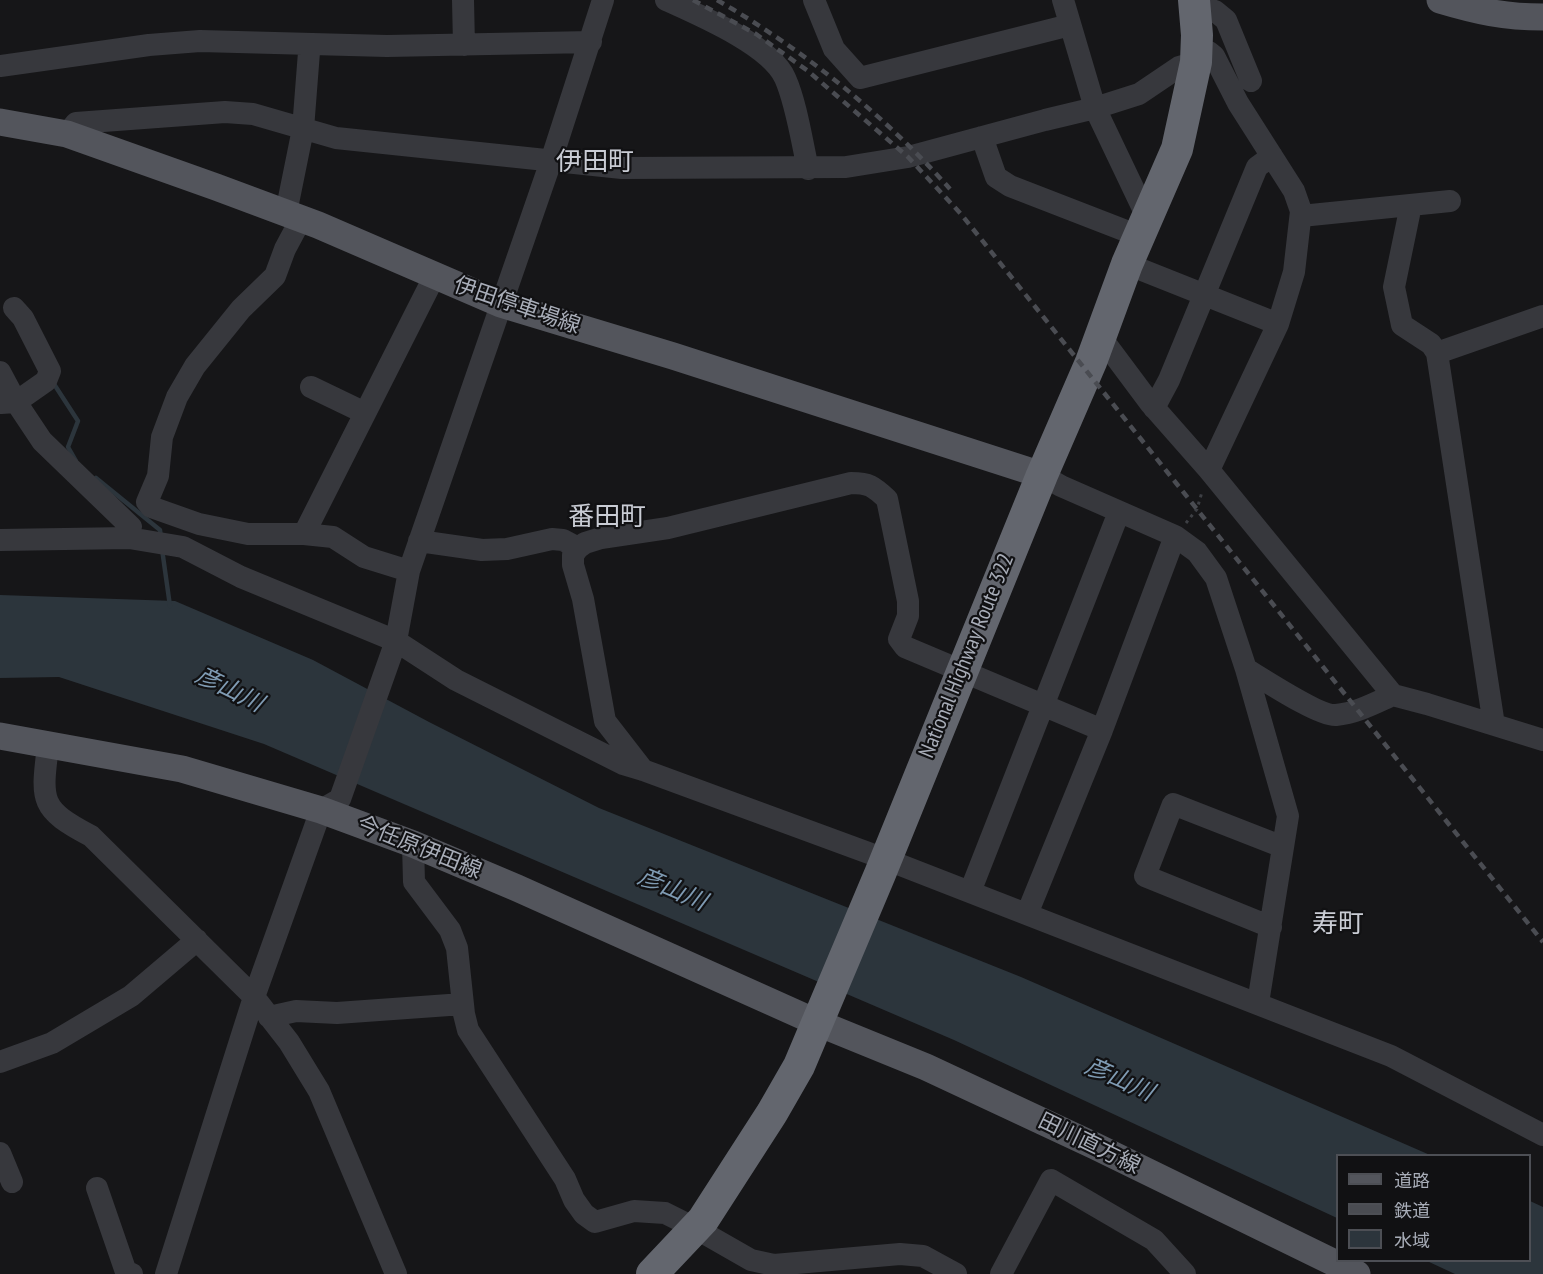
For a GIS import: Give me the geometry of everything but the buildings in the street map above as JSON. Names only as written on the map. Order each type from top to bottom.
[{"type":"highway","name":"National Highway Route 322","points":[[652,1274],[703,1220],[772,1113],[799,1066],[822,1013],[1177,148],[1196,56],[1194,2]]},
{"type":"main road","points":[[1440,0],[1474,10],[1512,17],[1543,17]]},
{"type":"main road","name":"伊田停車場線","points":[[0,122],[68,134],[293,216],[501,304],[1042,475]]},
{"type":"main road","name":"今任原伊田線","points":[[0,736],[182,769],[330,804],[413,844],[822,1013]]},
{"type":"main road","name":"田川直方線","points":[[822,1013],[926,1067],[1095,1146],[1357,1274]]},
{"type":"street","points":[[463,0],[464,45]]},
{"type":"street","points":[[666,0],[735,33],[778,67],[787,85],[808,169]]},
{"type":"street","points":[[814,0],[834,49],[860,78],[1070,26]]},
{"type":"street","points":[[1063,0],[1095,108],[1138,239]]},
{"type":"street","points":[[166,1274],[254,997],[394,645],[409,571],[591,42],[599,1]]},
{"type":"street","points":[[1194,2],[1215,10],[1226,20],[1251,81]]},
{"type":"street","points":[[0,66],[200,41],[376,46],[591,42]]},
{"type":"street","points":[[139,521],[158,476],[162,438],[177,396],[195,366],[241,309],[275,276],[285,249],[293,216],[309,52]]},
{"type":"street","points":[[68,134],[76,123],[225,112],[254,114],[336,138],[622,168],[808,169],[846,167],[908,157],[1095,108],[1139,94],[1196,56],[1209,52],[1214,56],[1238,103],[1294,191],[1301,216],[1294,272],[1278,324],[1209,470]]},
{"type":"street","points":[[982,137],[996,177],[1010,186],[1138,239],[1206,296],[1278,324]]},
{"type":"street","points":[[1154,408],[1169,380],[1206,296],[1257,166],[1272,156]]},
{"type":"street","points":[[1301,216],[1450,201]]},
{"type":"street","points":[[1411,205],[1394,287],[1402,325],[1431,344],[1437,353],[1494,725]]},
{"type":"street","points":[[304,534],[434,277]]},
{"type":"street","points":[[8,403],[46,381],[50,371],[22,318],[14,308]]},
{"type":"street","points":[[1437,353],[1543,316]]},
{"type":"street","points":[[1100,336],[1154,408],[1209,470],[1393,695],[1543,740]]},
{"type":"street","points":[[0,372],[8,403],[42,441],[139,521],[241,577],[394,645],[456,680],[623,765],[643,770],[883,866],[970,892],[1391,1056],[1543,1135]]},
{"type":"street","points":[[311,387],[365,413]]},
{"type":"street","points":[[1042,475],[1061,486],[1175,536],[1197,552],[1216,578],[1246,669],[1288,816],[1258,1003]]},
{"type":"street","points":[[643,770],[605,722],[583,600],[573,565],[573,555],[578,548],[585,543],[602,538],[668,528],[850,483],[866,483],[876,488],[886,499],[908,600],[908,616],[899,639],[905,647],[1102,730]]},
{"type":"street","points":[[970,892],[1119,512]]},
{"type":"street","points":[[0,540],[139,521],[199,524],[248,534],[304,534],[333,537],[364,557],[409,571]]},
{"type":"street","points":[[1027,914],[1102,730],[1175,536]]},
{"type":"street","points":[[419,541],[482,550],[507,549],[552,539],[563,540],[578,548]]},
{"type":"street","points":[[1246,669],[1298,700],[1333,716],[1357,711],[1393,695]]},
{"type":"street","points":[[48,746],[44,783],[50,808],[59,818],[91,836],[254,997],[289,1041],[319,1091],[396,1274]]},
{"type":"street","points":[[1271,927],[1145,876],[1173,804],[1283,847]]},
{"type":"street","points":[[413,844],[414,882],[450,930],[457,948],[468,1030],[537,1134],[584,1214],[595,1221],[634,1211],[665,1213],[751,1260],[774,1265],[900,1254],[923,1256],[956,1274]]},
{"type":"street","points":[[0,1062],[52,1043],[131,996],[197,940]]},
{"type":"street","points":[[269,1017],[296,1011],[337,1013],[463,1004]]},
{"type":"street","points":[[0,1153],[12,1182]]},
{"type":"street","points":[[1001,1274],[1051,1180],[1154,1240],[1185,1274]]},
{"type":"street","points":[[97,1188],[126,1272],[132,1274]]},
{"type":"path","points":[[1175,536],[1197,509],[1209,470]]},
{"type":"water","name":"彦山川","points":[[0,595],[175,601],[313,660],[599,808],[1021,977],[1428,1154],[1336,1154],[1336,1218],[954,1040],[264,744],[59,677],[0,678]]},
{"type":"water","points":[[1531,1201],[1543,1207],[1543,1274],[1455,1274],[1429,1262],[1531,1262]]},
{"type":"waterway","points":[[52,381],[78,421],[68,447],[76,461]]},
{"type":"waterway","points":[[96,478],[160,530],[161,538]]},
{"type":"waterway","points":[[162,549],[170,606]]},
{"type":"railway","points":[[693,0],[756,34],[808,71],[908,157],[961,214],[1543,942]]},
{"type":"railway","points":[[717,0],[781,40],[841,85],[898,135],[950,189]]},
{"type":"district","name":"伊田町","points":[[595,163]]},
{"type":"district","name":"番田町","points":[[607,518]]},
{"type":"district","name":"寿町","points":[[1338,925]]}]
